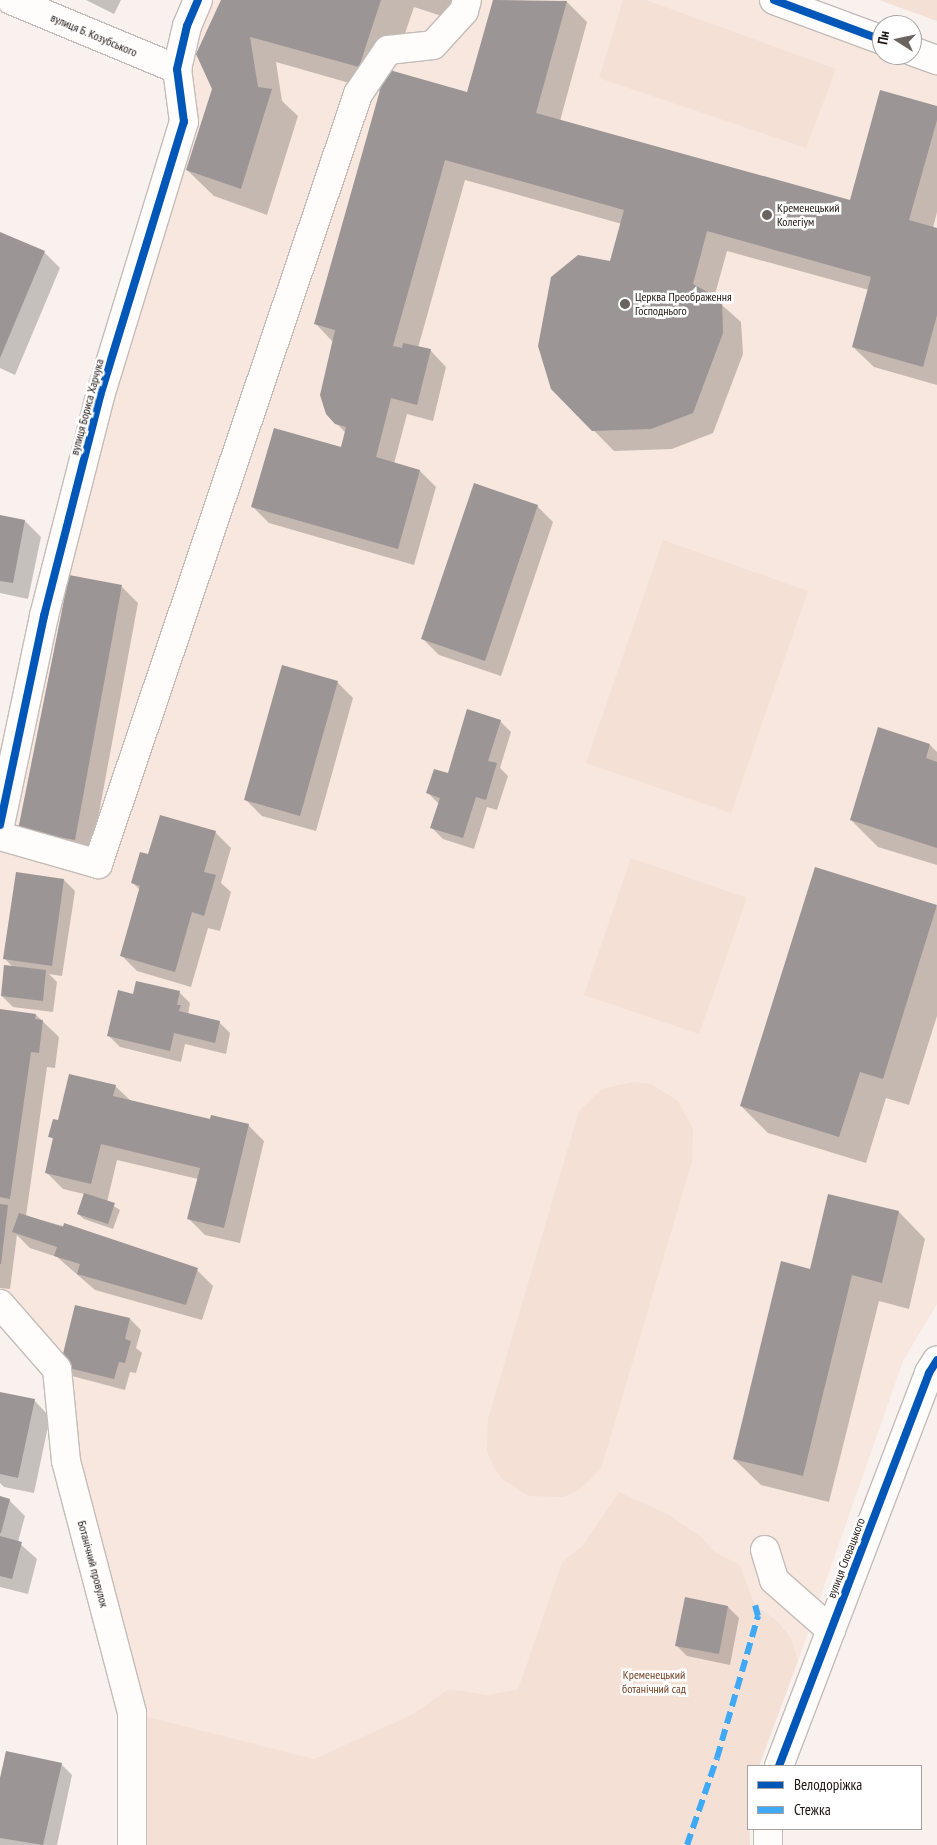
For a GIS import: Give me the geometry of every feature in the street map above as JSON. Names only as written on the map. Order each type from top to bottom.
[{"type":"street","name":"вулиця Б. Козубського","points":[[10,0],[177,69]]},
{"type":"street","name":"вулиця Бориса Харчука","points":[[0,825],[44,616],[100,396],[184,122],[177,69],[187,26],[198,0]]},
{"type":"street","points":[[0,836],[98,864],[358,94],[388,50],[433,45],[464,11],[467,0]]},
{"type":"street","points":[[774,0],[872,36]]},
{"type":"street","points":[[922,55],[937,60]]},
{"type":"street","name":"Ботанічний провулок","points":[[0,1304],[56,1369],[66,1461],[132,1713],[132,1845]]},
{"type":"street","name":"вулиця Словацького","points":[[779,1765],[929,1373],[937,1360]]},
{"type":"street","points":[[765,1550],[774,1580],[831,1630]]},
{"type":"street","points":[[768,1830],[768,1845]]},
{"type":"shaded area","points":[[198,0],[774,0],[872,36],[872,65],[922,65],[922,57],[937,60],[937,1304],[903,1361],[798,1661],[791,1638],[779,1621],[755,1605],[740,1565],[714,1551],[700,1536],[619,1492],[582,1546],[562,1562],[518,1689],[487,1695],[449,1689],[413,1714],[314,1759],[132,1713],[57,1369],[0,1304],[0,825],[184,122]]},
{"type":"green space","points":[[623,0],[646,0],[836,69],[806,148],[599,78]]},
{"type":"green space","points":[[879,0],[937,0],[937,21]]},
{"type":"green space","points":[[663,540],[808,591],[731,813],[586,763]]},
{"type":"green space","points":[[631,858],[747,898],[699,1034],[584,995]]},
{"type":"green space","points":[[633,1082],[651,1084],[678,1101],[693,1129],[692,1161],[601,1469],[578,1491],[563,1497],[529,1496],[502,1479],[493,1466],[487,1451],[488,1419],[579,1111],[602,1089]]},
{"type":"green space","name":"Кременецький ботанічний сад","points":[[619,1492],[667,1514],[700,1536],[714,1551],[740,1565],[755,1605],[778,1621],[791,1638],[798,1661],[759,1765],[747,1765],[747,1830],[750,1830],[750,1845],[132,1845],[132,1713],[314,1759],[413,1714],[449,1689],[487,1695],[518,1689],[562,1562],[582,1546]]},
{"type":"building","points":[[221,0],[381,0],[359,67],[250,37],[258,87],[272,89],[241,189],[186,170],[212,89],[196,54]]},
{"type":"building","name":"Кременецький Колегіум","points":[[493,0],[567,1],[536,113],[850,200],[880,90],[937,106],[937,120],[909,220],[937,228],[937,315],[923,367],[852,347],[871,277],[707,231],[693,284],[722,300],[723,333],[693,413],[651,429],[592,431],[551,389],[538,346],[551,277],[578,255],[610,261],[624,210],[445,160],[393,346],[402,348],[403,343],[431,349],[417,405],[391,398],[376,457],[420,470],[398,549],[251,507],[274,428],[341,447],[346,427],[335,424],[326,414],[320,395],[335,330],[314,324],[386,69],[467,92]]},
{"type":"building","points":[[0,232],[45,251],[0,358]]},
{"type":"building","points":[[474,483],[538,505],[485,661],[421,639]]},
{"type":"building","points":[[0,515],[25,520],[13,583],[0,581]]},
{"type":"building","points":[[69,575],[122,585],[75,840],[18,830]]},
{"type":"building","points":[[282,665],[338,681],[300,816],[244,800]]},
{"type":"building","points":[[467,709],[501,720],[488,761],[497,763],[486,800],[476,797],[463,838],[430,828],[440,798],[426,793],[434,769],[448,773]]},
{"type":"building","points":[[878,727],[930,744],[926,758],[937,762],[937,848],[850,820]]},
{"type":"building","points":[[160,815],[216,831],[204,872],[216,875],[204,916],[192,912],[175,972],[120,956],[140,886],[131,883],[140,852],[148,854]]},
{"type":"building","points":[[815,867],[937,905],[883,1079],[860,1072],[839,1137],[740,1106]]},
{"type":"building","points":[[16,872],[64,879],[52,966],[3,959]]},
{"type":"building","points":[[4,965],[46,970],[43,1001],[1,996]]},
{"type":"building","points":[[136,981],[180,991],[177,1005],[181,1005],[179,1011],[220,1021],[215,1043],[174,1033],[170,1051],[107,1036],[118,990],[133,994]]},
{"type":"building","points":[[0,1009],[36,1014],[35,1019],[43,1020],[39,1053],[31,1052],[10,1199],[0,1197]]},
{"type":"building","points":[[69,1074],[116,1085],[113,1096],[210,1119],[211,1115],[249,1124],[224,1228],[187,1219],[200,1168],[101,1144],[91,1184],[45,1173],[53,1138],[48,1137],[53,1119],[58,1120]]},
{"type":"building","points":[[84,1193],[115,1203],[108,1224],[77,1214]]},
{"type":"building","points":[[828,1194],[899,1211],[882,1283],[852,1275],[803,1476],[733,1459],[781,1261],[810,1269]]},
{"type":"building","points":[[0,1204],[8,1205],[1,1264],[0,1264]]},
{"type":"building","points":[[19,1213],[63,1227],[64,1223],[198,1268],[186,1305],[77,1274],[80,1264],[54,1256],[57,1247],[12,1232]]},
{"type":"building","points":[[75,1305],[130,1318],[125,1339],[131,1341],[125,1363],[119,1362],[114,1379],[60,1366]]},
{"type":"building","points":[[0,1392],[35,1399],[18,1478],[0,1474]]},
{"type":"building","points":[[0,1496],[10,1499],[1,1533],[0,1533]]},
{"type":"building","points":[[0,1536],[22,1542],[12,1579],[0,1576]]},
{"type":"building","points":[[685,1597],[728,1606],[719,1654],[675,1646]]},
{"type":"building","points":[[6,1751],[62,1763],[43,1845],[0,1838],[0,1778]]},
{"type":"marked path","points":[[687,1845],[717,1758],[758,1616],[755,1605]]},
{"type":"cycle path","points":[[0,825],[44,616],[100,396],[184,122],[177,69],[187,26],[198,0]]},
{"type":"cycle path","points":[[774,0],[872,36]]},
{"type":"cycle path","points":[[779,1765],[929,1373],[937,1360]]},
{"type":"place","name":"Кременецький Колегіум","points":[[767,215]]},
{"type":"place","name":"Церква Преображення Господнього","points":[[625,304]]}]
